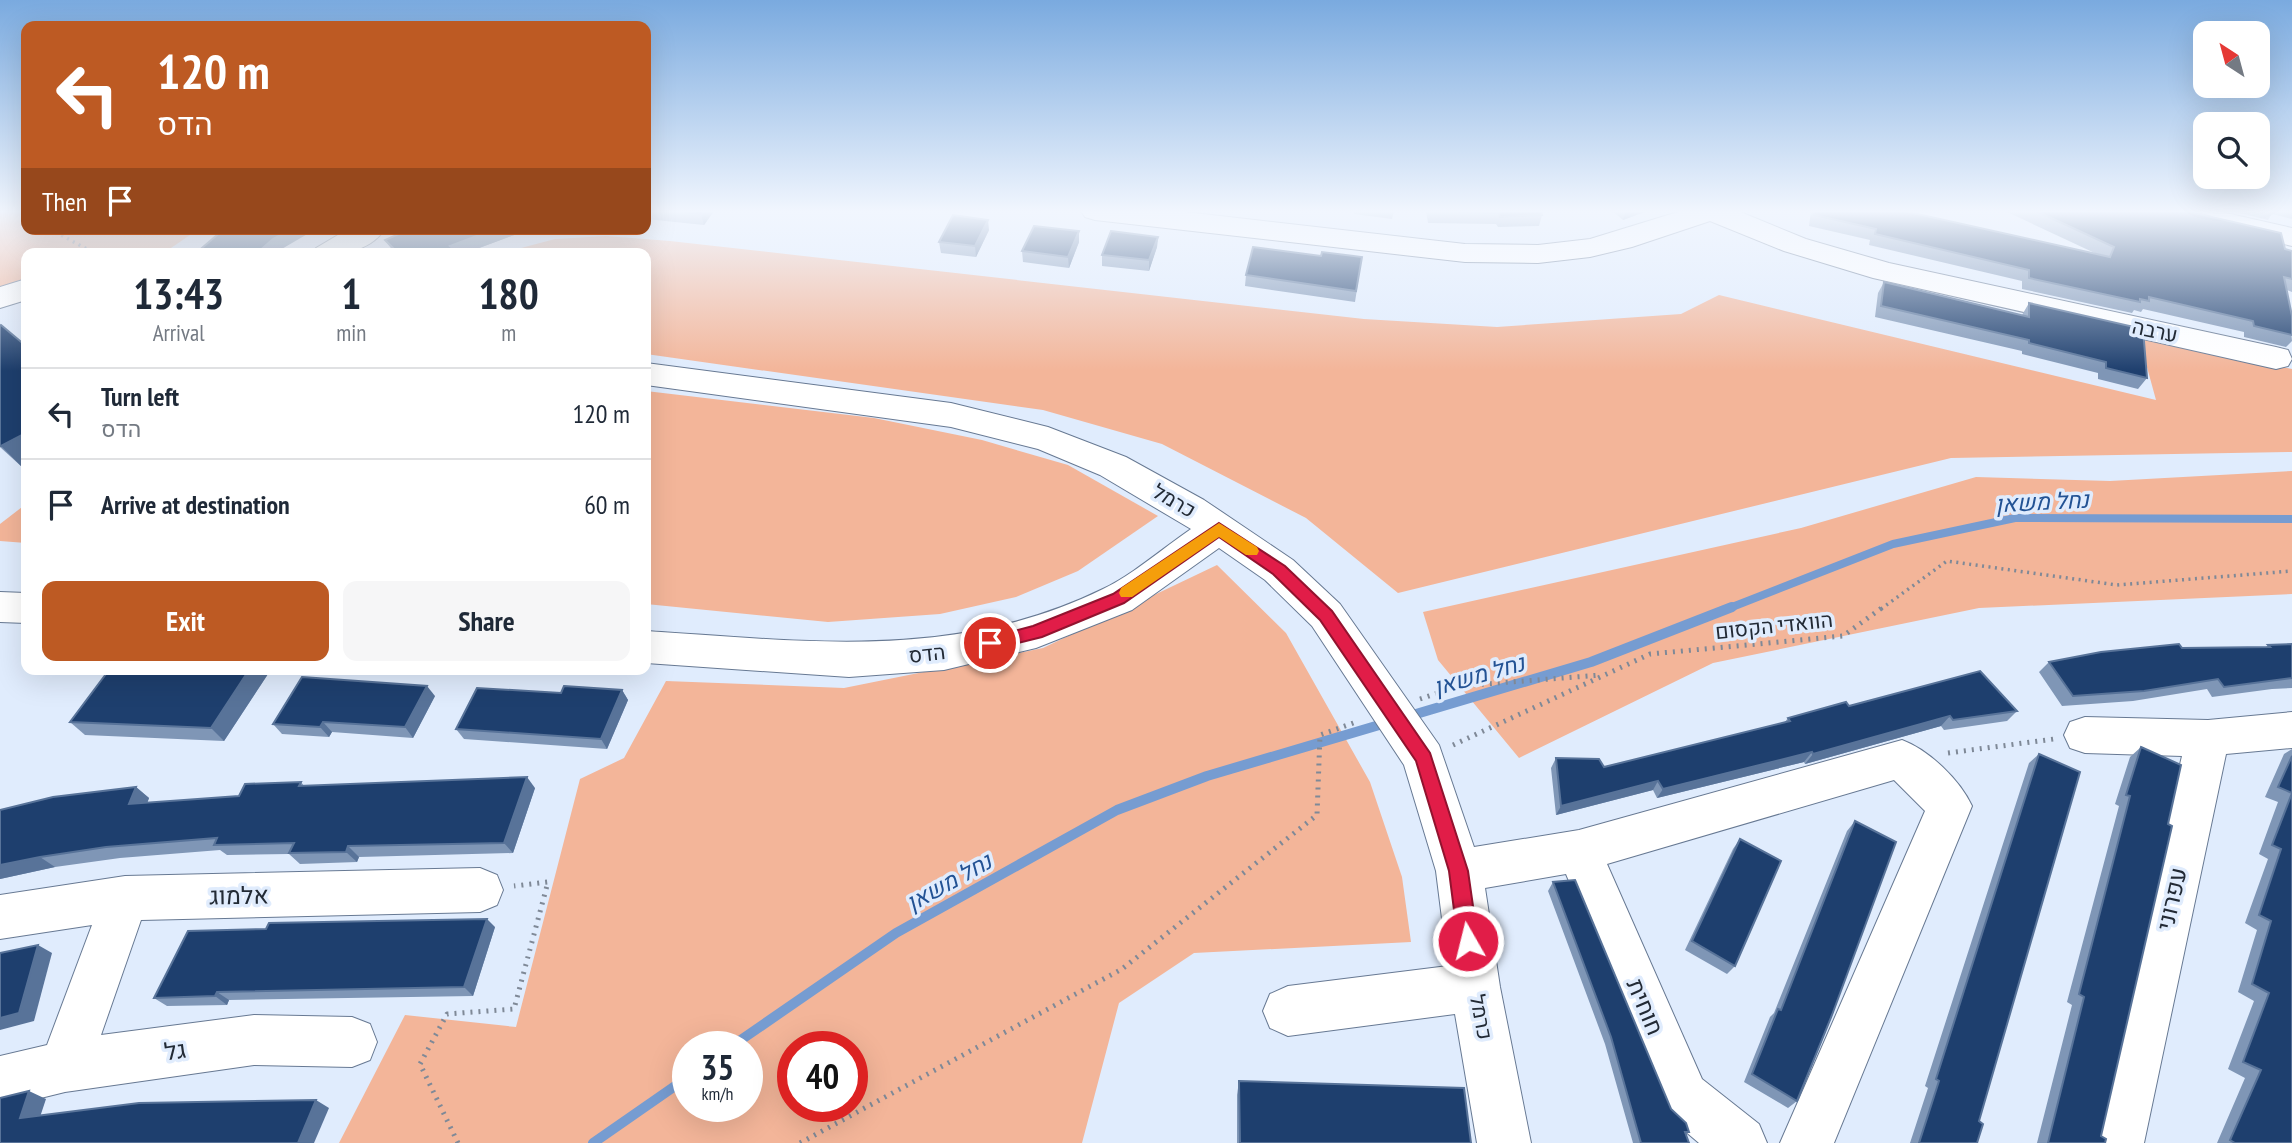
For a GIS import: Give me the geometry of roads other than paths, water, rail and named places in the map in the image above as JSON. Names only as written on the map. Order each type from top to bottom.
[{"type":"street","name":"ערבה","points":[[1861,264],[2277,358]]},
{"type":"street","points":[[0,298],[21,291]]},
{"type":"street","name":"כרמל","points":[[651,375],[951,415],[1048,439],[1113,466],[1191,510],[1279,570],[1326,615],[1424,758],[1459,871],[1475,987],[1504,1143]]},
{"type":"street","name":"הדס","points":[[651,648],[849,660],[944,654],[1036,632],[1118,598],[1219,529]]},
{"type":"street","points":[[0,607],[21,608]]},
{"type":"street","points":[[2085,735],[2208,738],[2292,730]]},
{"type":"street","name":"עפרוני","points":[[2118,1143],[2208,738]]},
{"type":"street","points":[[1459,871],[1579,851],[1902,759],[1950,806],[1807,1143]]},
{"type":"street","name":"חוחית","points":[[1579,851],[1684,1097],[1740,1143]]},
{"type":"street","name":"אלמוג","points":[[0,917],[125,898],[480,890]]},
{"type":"street","points":[[65,1066],[125,898]]},
{"type":"street","points":[[1288,1011],[1475,987]]},
{"type":"street","name":"גל","points":[[0,1082],[65,1066],[254,1040],[352,1042]]},
{"type":"waterway","name":"נחל משאן","points":[[1727,609],[1893,544],[2015,518],[2292,519]]},
{"type":"waterway","name":"נחל משאן","points":[[1406,717],[1591,662],[1732,607]]},
{"type":"waterway","name":"נחל משאן","points":[[754,1031],[896,933],[1117,810],[1207,776],[1386,723]]},
{"type":"waterway","name":"נחל משאן","points":[[593,1143],[672,1088]]}]
